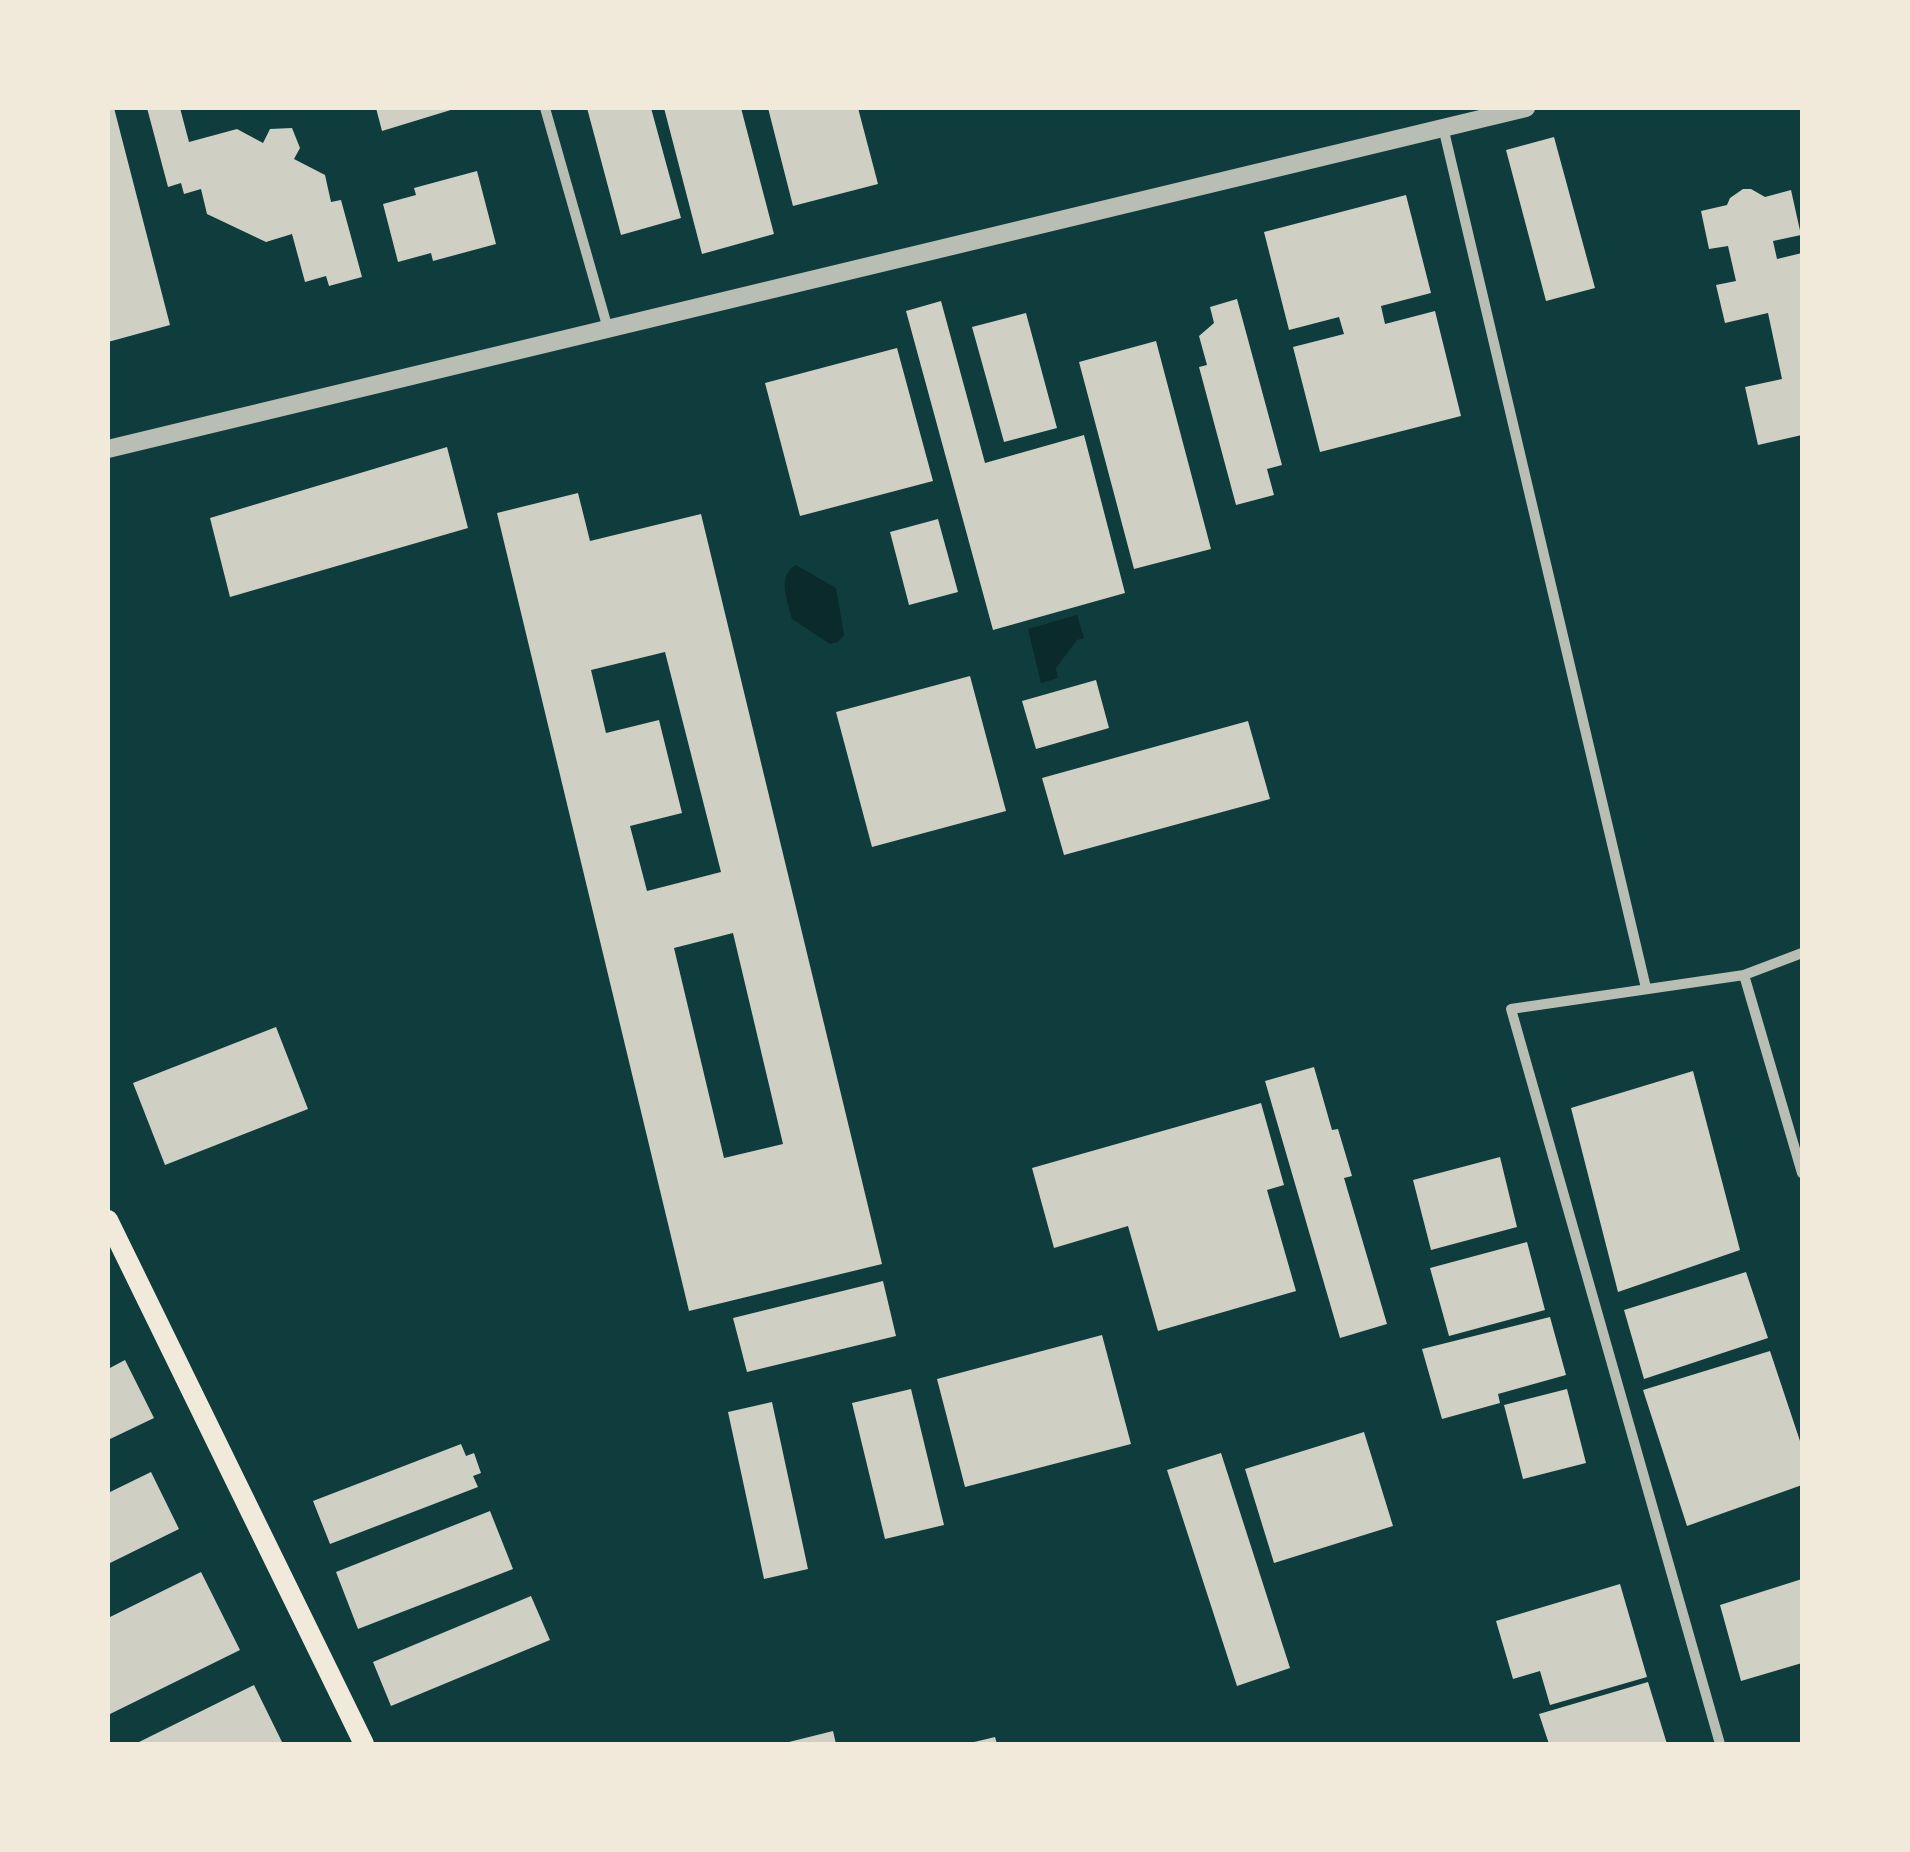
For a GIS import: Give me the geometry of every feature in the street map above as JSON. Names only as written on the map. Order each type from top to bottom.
[{"type":"main road","points":[[108,1220],[364,1744]]},
{"type":"street","points":[[545,108],[608,329]]},
{"type":"street","points":[[108,450],[1526,108]]},
{"type":"street","points":[[1443,128],[1646,988]]},
{"type":"street","points":[[1720,1744],[1511,1009],[1744,975],[1802,953]]},
{"type":"street","points":[[1744,975],[1802,1173]]},
{"type":"water","points":[[796,565],[836,588],[844,635],[838,642],[830,644],[792,619],[785,582]]},
{"type":"water","points":[[1077,615],[1084,638],[1077,640],[1056,668],[1058,678],[1041,683],[1028,629]]},
{"type":"building","points":[[108,108],[114,108],[170,325],[108,342]]},
{"type":"building","points":[[147,108],[180,108],[189,142],[237,129],[263,143],[270,129],[292,128],[300,148],[294,159],[325,175],[331,202],[341,200],[362,277],[329,286],[326,276],[305,282],[292,234],[266,242],[207,214],[201,189],[184,194],[181,183],[168,187]]},
{"type":"building","points":[[376,108],[453,108],[454,109],[382,131]]},
{"type":"building","points":[[587,108],[651,108],[681,218],[621,235]]},
{"type":"building","points":[[664,108],[741,108],[774,234],[702,254]]},
{"type":"building","points":[[768,108],[858,108],[878,184],[793,206]]},
{"type":"building","points":[[1554,137],[1595,288],[1546,301],[1506,150]]},
{"type":"building","points":[[477,171],[496,244],[433,261],[431,253],[398,262],[383,204],[416,195],[414,188]]},
{"type":"building","points":[[1743,189],[1765,197],[1791,190],[1801,235],[1773,241],[1777,259],[1802,253],[1802,435],[1758,445],[1745,387],[1782,379],[1768,313],[1725,323],[1716,285],[1736,281],[1728,246],[1709,249],[1701,211],[1727,205]]},
{"type":"building","points":[[1406,195],[1431,293],[1381,306],[1385,324],[1435,311],[1461,416],[1320,452],[1293,347],[1344,334],[1339,317],[1289,330],[1264,232]]},
{"type":"building","points":[[1237,299],[1282,465],[1267,469],[1274,495],[1236,505],[1199,367],[1207,365],[1199,336],[1214,323],[1210,307]]},
{"type":"building","points":[[941,301],[985,463],[1084,435],[1125,593],[993,630],[906,311]]},
{"type":"building","points":[[1026,313],[1057,428],[1004,442],[972,327]]},
{"type":"building","points":[[1156,341],[1211,549],[1134,569],[1079,362]]},
{"type":"building","points":[[897,348],[933,481],[800,516],[765,383]]},
{"type":"building","points":[[447,447],[468,528],[230,597],[210,518]]},
{"type":"building","points":[[578,493],[590,541],[701,514],[882,1264],[689,1311],[497,513]],"holes":[[[665,652],[721,872],[647,891],[630,826],[682,813],[659,720],[606,733],[591,670]],[[733,933],[783,1144],[724,1158],[674,948]]]},
{"type":"building","points":[[938,519],[958,592],[909,605],[890,532]]},
{"type":"building","points":[[970,676],[1006,811],[872,847],[836,712]]},
{"type":"building","points":[[1096,680],[1109,728],[1036,749],[1022,701]]},
{"type":"building","points":[[1248,721],[1270,799],[1064,855],[1042,778]]},
{"type":"building","points":[[276,1027],[308,1109],[165,1165],[133,1083]]},
{"type":"building","points":[[1314,1067],[1332,1130],[1338,1129],[1352,1176],[1344,1178],[1387,1324],[1340,1338],[1265,1081]]},
{"type":"building","points":[[1693,1071],[1740,1250],[1618,1292],[1571,1108]]},
{"type":"building","points":[[1261,1103],[1284,1185],[1267,1190],[1296,1291],[1158,1331],[1128,1226],[1054,1248],[1032,1168]]},
{"type":"building","points":[[1500,1157],[1517,1227],[1431,1250],[1413,1180]]},
{"type":"building","points":[[1527,1242],[1545,1310],[1449,1336],[1430,1268]]},
{"type":"building","points":[[1746,1272],[1768,1338],[1644,1379],[1624,1310]]},
{"type":"building","points":[[883,1281],[896,1336],[747,1372],[733,1318]]},
{"type":"building","points":[[1550,1317],[1566,1375],[1498,1394],[1500,1403],[1442,1419],[1422,1349]]},
{"type":"building","points":[[1102,1335],[1131,1444],[965,1487],[937,1379]]},
{"type":"building","points":[[1770,1351],[1802,1447],[1802,1485],[1687,1526],[1643,1390]]},
{"type":"building","points":[[125,1360],[154,1418],[108,1440],[108,1369]]},
{"type":"building","points":[[911,1389],[944,1525],[885,1539],[852,1403]]},
{"type":"building","points":[[1567,1389],[1586,1463],[1523,1479],[1504,1405]]},
{"type":"building","points":[[772,1402],[808,1569],[764,1579],[728,1412]]},
{"type":"building","points":[[1364,1432],[1393,1526],[1274,1563],[1245,1469]]},
{"type":"building","points":[[461,1444],[466,1456],[474,1453],[481,1473],[473,1476],[478,1487],[330,1544],[313,1501]]},
{"type":"building","points":[[1221,1453],[1290,1668],[1237,1686],[1167,1470]]},
{"type":"building","points":[[151,1472],[179,1529],[108,1564],[108,1493]]},
{"type":"building","points":[[490,1511],[513,1569],[358,1629],[336,1572]]},
{"type":"building","points":[[201,1572],[240,1650],[108,1715],[108,1618]]},
{"type":"building","points":[[1802,1579],[1802,1663],[1741,1681],[1720,1605]]},
{"type":"building","points":[[1620,1584],[1647,1677],[1550,1705],[1540,1671],[1513,1679],[1496,1621]]},
{"type":"building","points":[[531,1596],[550,1640],[391,1706],[373,1662]]},
{"type":"building","points":[[1648,1682],[1667,1744],[1549,1744],[1539,1714]]},
{"type":"building","points":[[254,1685],[283,1744],[135,1744]]},
{"type":"building","points":[[833,1731],[836,1744],[785,1744],[785,1743]]},
{"type":"building","points":[[995,1737],[997,1744],[970,1744],[970,1743]]}]
